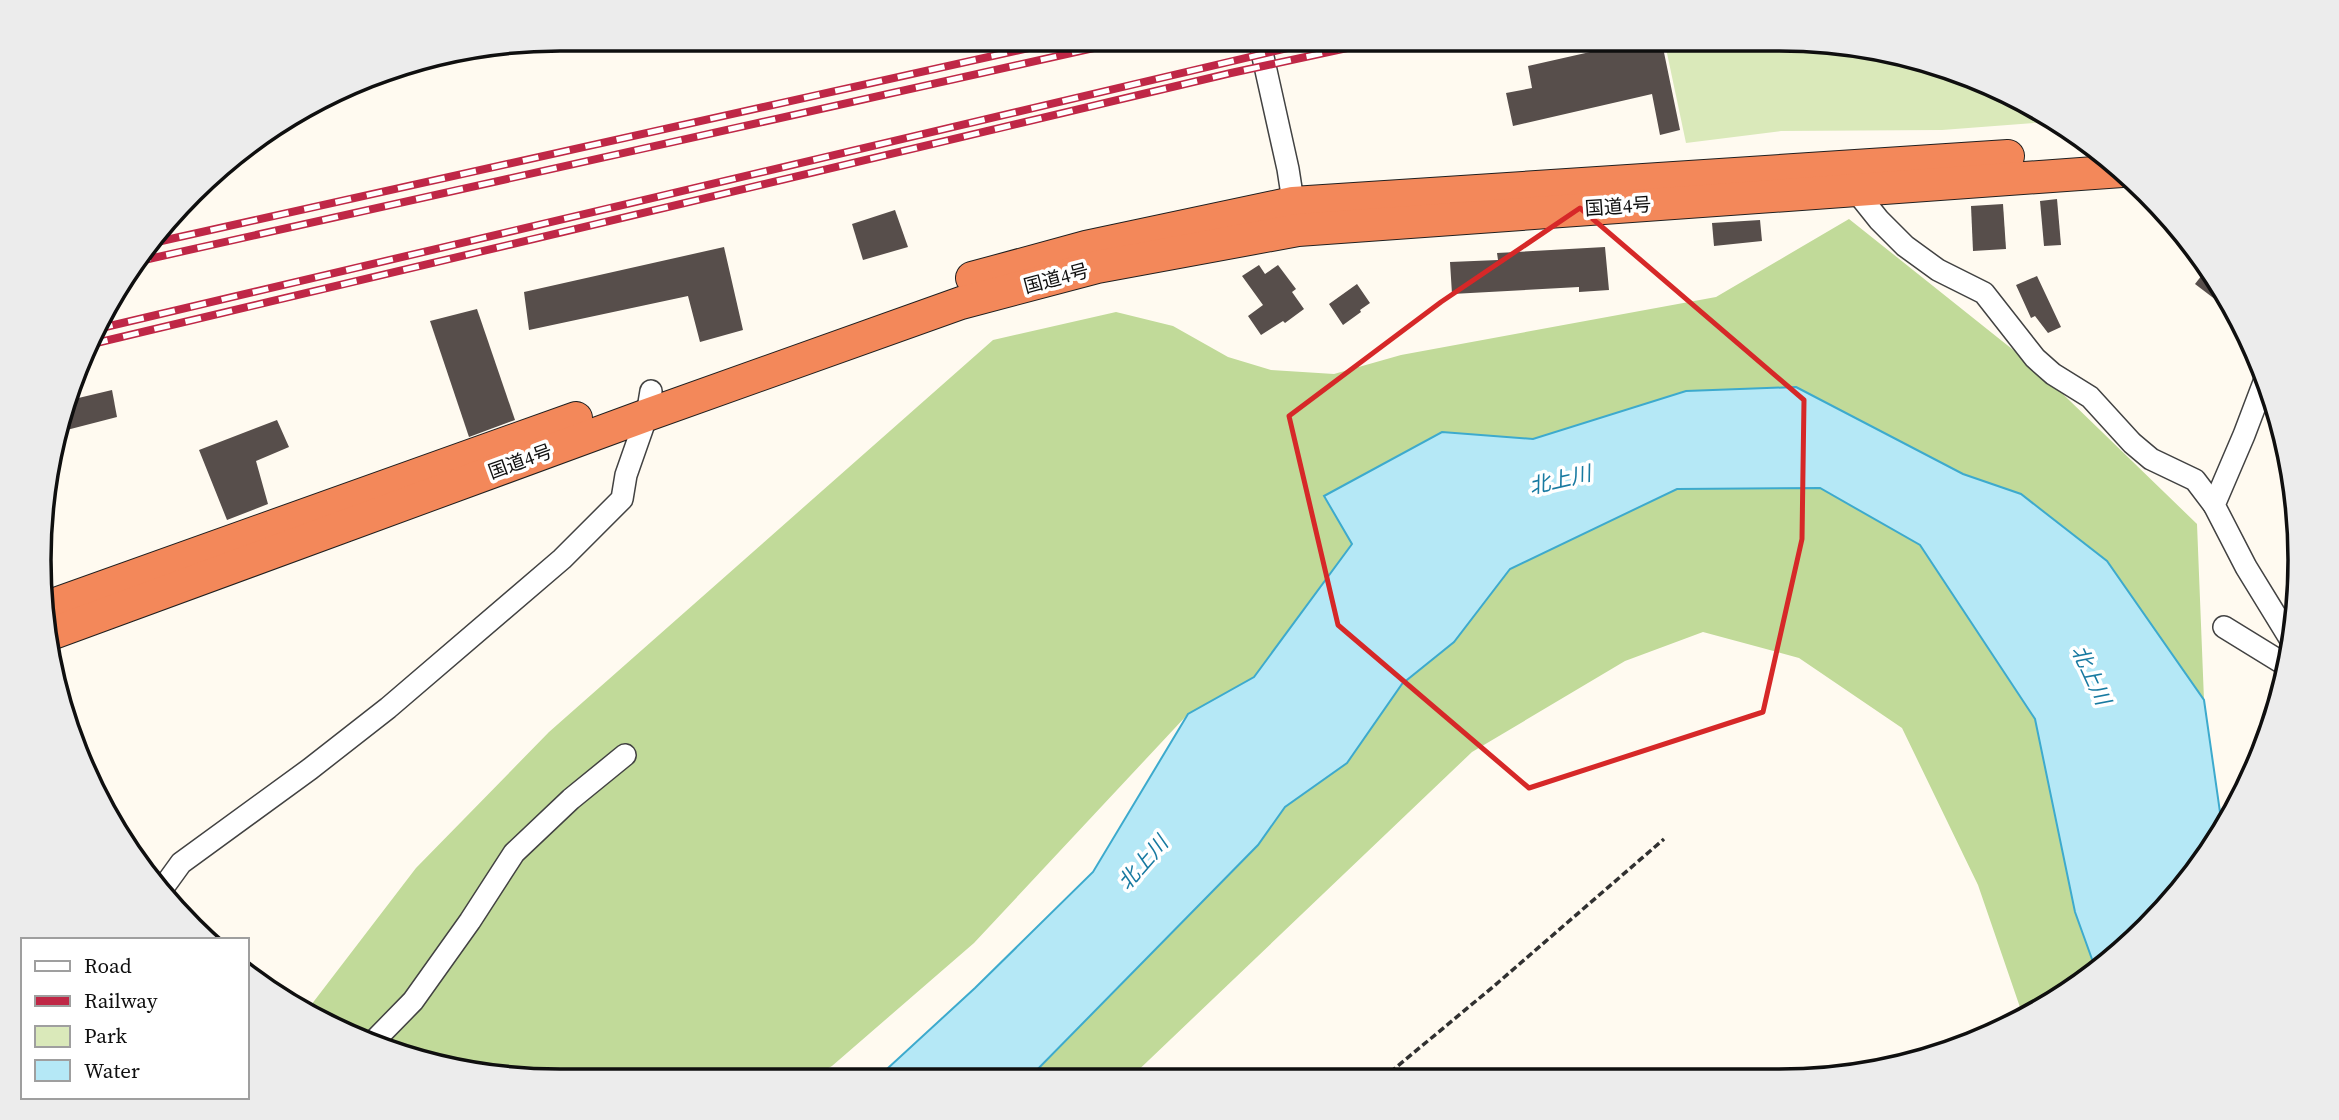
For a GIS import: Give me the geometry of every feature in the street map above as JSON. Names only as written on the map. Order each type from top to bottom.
[{"type":"highway","name":"国道4号","points":[[56,632],[956,282],[1086,247],[1295,216],[1844,178],[2084,152]]},
{"type":"highway","name":"国道4号","points":[[1844,178],[2107,170]]},
{"type":"highway","name":"国道4号","points":[[53,605],[649,403]]},
{"type":"street","points":[[1262,51],[1288,169],[1295,216]]},
{"type":"street","points":[[1844,178],[1905,246],[1938,270],[1984,293],[2035,358],[2053,374],[2090,397],[2132,443],[2151,458],[2195,480],[2214,505],[2246,568],[2284,628]]},
{"type":"street","points":[[2214,505],[2260,393]]},
{"type":"street","points":[[167,883],[181,863],[388,708],[562,559],[622,499],[626,475],[649,403]]},
{"type":"street","points":[[2224,627],[2278,660]]},
{"type":"street","points":[[379,1036],[413,1001],[514,853],[571,799],[625,755]]},
{"type":"path","points":[[1394,1069],[1664,839]]},
{"type":"highlighted area","points":[[1580,208],[1804,400],[1802,539],[1763,712],[1529,788],[1338,625],[1289,416],[1441,302]]},
{"type":"green space","points":[[1667,51],[1812,52],[1878,61],[1943,78],[2004,103],[2039,123],[1942,130],[1781,131],[1686,143]]},
{"type":"green space","points":[[1849,219],[2036,368],[2197,524],[2204,700],[2107,562],[2021,494],[1686,391],[1533,439],[1442,432],[1324,497],[1352,544],[1254,677],[1188,714],[974,943],[826,1069],[560,1069],[494,1065],[428,1052],[396,1042],[311,1004],[416,868],[549,732],[993,340],[1116,312],[1173,326],[1228,357],[1271,370],[1334,374],[1401,355],[1716,297]]},
{"type":"green space","points":[[1820,488],[1920,545],[2035,719],[2075,911],[2093,961],[2020,1008],[1978,885],[1902,728],[1799,658],[1703,632],[1625,661],[1472,752],[1140,1069],[1038,1069],[1258,845],[1285,807],[1347,763],[1402,684],[1454,642],[1510,569],[1677,489]]},
{"type":"water","name":"北上川","points":[[1796,387],[1963,474],[2021,494],[2107,561],[2204,700],[2220,814],[2162,896],[2115,943],[2093,961],[2075,912],[2035,719],[1920,545],[1820,488],[1677,489],[1510,569],[1454,642],[1402,684],[1347,763],[1285,807],[1258,845],[1038,1069],[887,1069],[975,988],[1093,872],[1188,714],[1254,677],[1352,544],[1324,496],[1442,432],[1533,439],[1686,391]]},
{"type":"building","points":[[1594,51],[1664,51],[1680,130],[1660,135],[1652,94],[1513,126],[1506,93],[1532,88],[1528,66]]},
{"type":"building","points":[[2057,199],[2061,245],[2044,246],[2040,201]]},
{"type":"building","points":[[2003,204],[2006,249],[1973,251],[1971,206]]},
{"type":"building","points":[[895,210],[908,247],[863,260],[852,224]]},
{"type":"building","points":[[1760,220],[1762,241],[1714,246],[1712,223]]},
{"type":"building","points":[[724,247],[743,330],[700,342],[688,296],[529,330],[524,292]]},
{"type":"building","points":[[1605,247],[1609,290],[1579,292],[1579,287],[1452,294],[1450,262],[1498,260],[1497,253]]},
{"type":"building","points":[[1259,265],[1265,274],[1278,265],[1296,289],[1292,292],[1304,309],[1285,323],[1283,321],[1261,335],[1248,316],[1263,305],[1242,276]]},
{"type":"building","points":[[2037,276],[2061,327],[2048,333],[2035,316],[2031,318],[2016,285]]},
{"type":"building","points":[[2201,276],[2218,301],[2195,284]]},
{"type":"building","points":[[1357,284],[1370,303],[1343,325],[1329,304]]},
{"type":"building","points":[[477,309],[515,420],[469,437],[430,321]]},
{"type":"building","points":[[112,390],[117,417],[68,430],[77,398]]},
{"type":"building","points":[[277,420],[289,447],[256,461],[268,504],[227,520],[199,450]]},
{"type":"railway","points":[[164,241],[1015,51]]},
{"type":"railway","points":[[150,259],[1080,51]]},
{"type":"railway","points":[[108,327],[1275,51]]},
{"type":"railway","points":[[100,342],[1333,51]]}]
